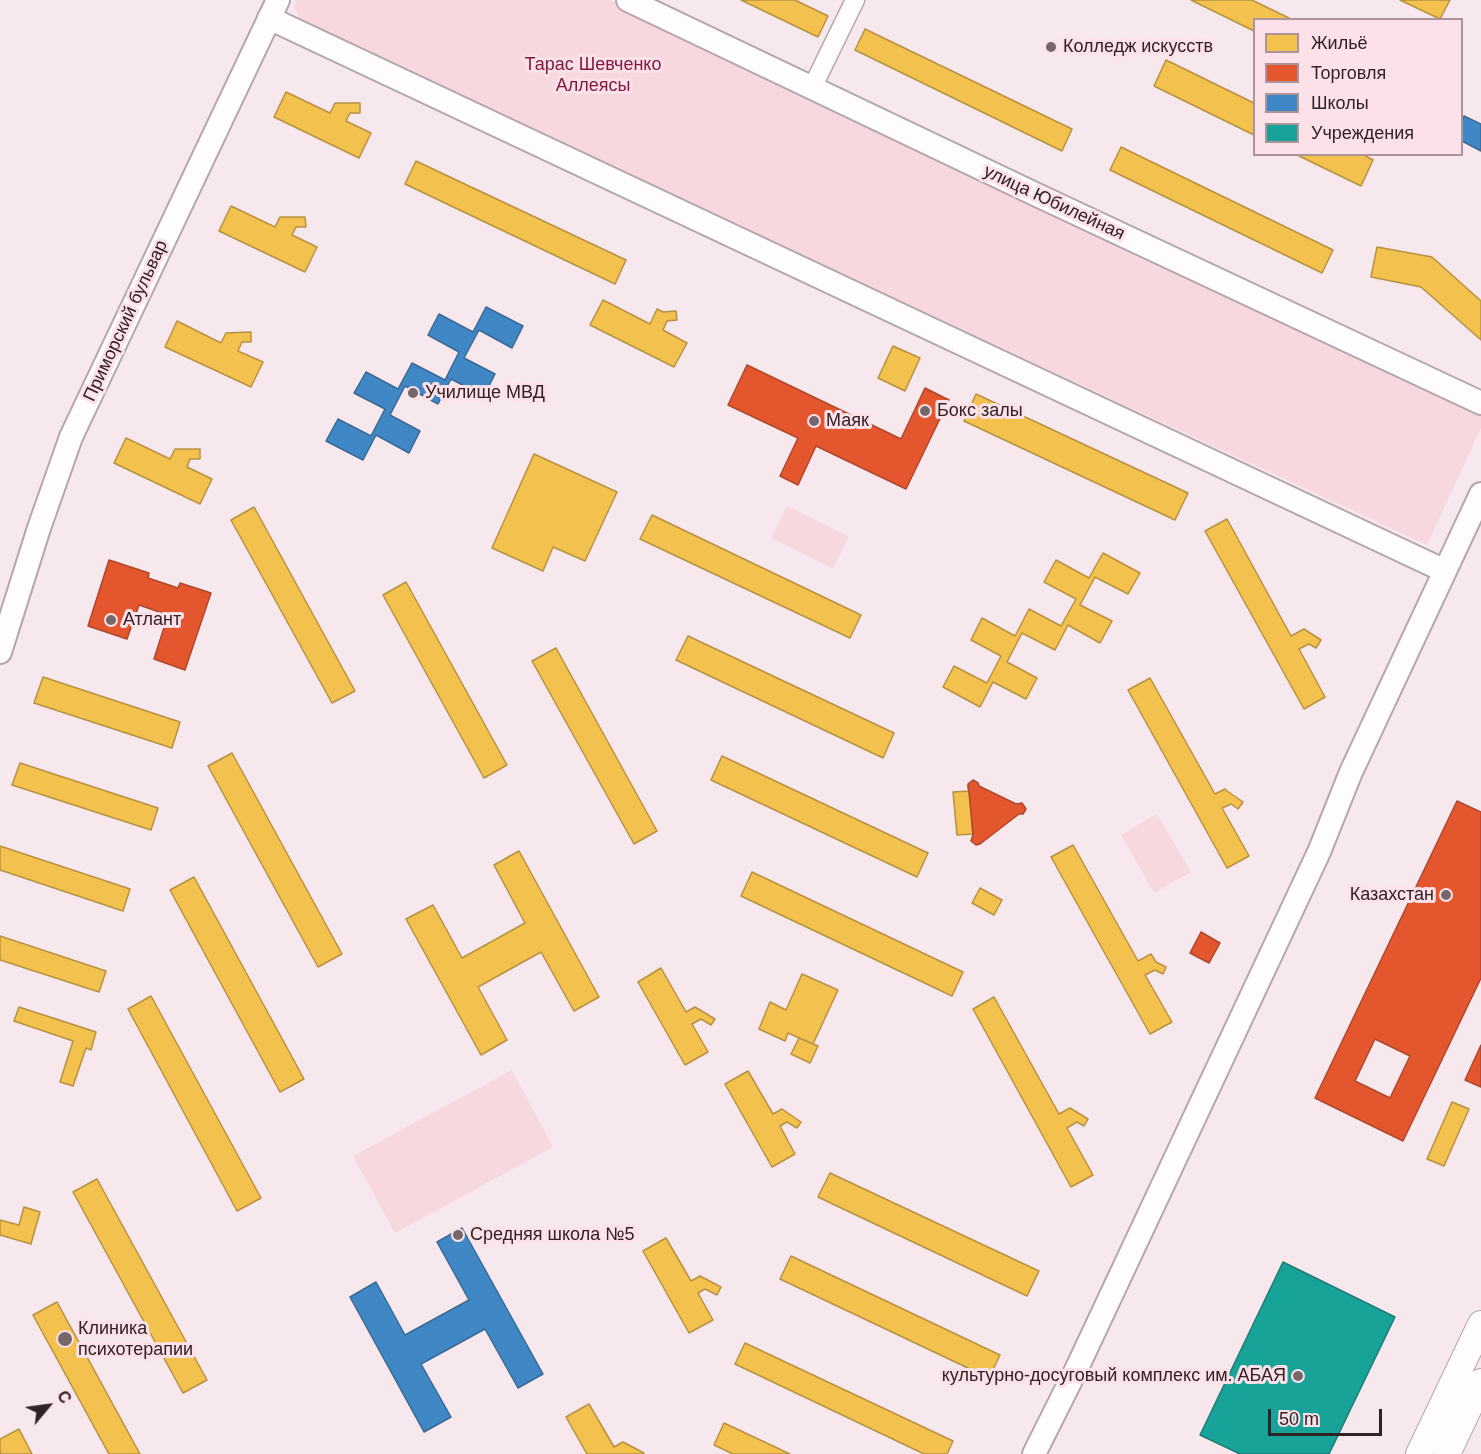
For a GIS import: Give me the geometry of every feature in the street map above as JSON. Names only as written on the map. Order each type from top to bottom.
[{"type":"main road","points":[[1447,1454],[1473,1387],[1481,1324]]},
{"type":"main road","points":[[1419,1454],[1473,1387]]},
{"type":"street","name":"улица Юбилейная","points":[[628,0],[1481,403]]},
{"type":"street","points":[[812,88],[855,0]]},
{"type":"street","points":[[273,9],[1445,571]]},
{"type":"street","name":"Приморский бульвар","points":[[0,652],[39,528],[71,437],[273,9]]},
{"type":"street","points":[[1034,1454],[1077,1368],[1314,862],[1351,772],[1481,494]]},
{"type":"green space","name":"Тарас Шевченко Аллеясы","points":[[297,0],[610,0],[1481,415],[1481,428],[1427,545],[304,25],[294,7]]},
{"type":"green space","points":[[787,506],[849,537],[833,569],[771,538]]},
{"type":"green space","points":[[1157,814],[1191,872],[1154,893],[1121,835]]},
{"type":"green space","points":[[512,1070],[553,1147],[395,1233],[353,1156]]},
{"type":"building: Жильё","points":[[741,0],[795,0],[828,16],[818,37]]},
{"type":"building: Жильё","points":[[1191,0],[1252,0],[1289,18],[1253,18],[1253,31]]},
{"type":"building: Жильё","points":[[1400,0],[1450,0],[1441,18]]},
{"type":"building: Жильё","points":[[865,29],[1072,129],[1062,151],[855,50]]},
{"type":"building: Жильё","points":[[1166,60],[1253,103],[1253,135],[1154,86]]},
{"type":"building: Жильё","points":[[286,92],[330,113],[335,103],[360,103],[360,113],[350,113],[346,121],[371,133],[359,158],[274,117]]},
{"type":"building: Жильё","points":[[1121,147],[1333,250],[1322,273],[1110,170]]},
{"type":"building: Жильё","points":[[1299,156],[1366,156],[1373,160],[1361,186]]},
{"type":"building: Жильё","points":[[416,161],[626,260],[615,284],[405,184]]},
{"type":"building: Жильё","points":[[231,206],[275,227],[280,217],[305,217],[306,227],[296,227],[292,235],[317,247],[305,272],[219,231]]},
{"type":"building: Жильё","points":[[1377,247],[1432,257],[1481,301],[1481,340],[1421,287],[1371,277]]},
{"type":"building: Жильё","points":[[603,300],[650,324],[657,309],[663,312],[676,311],[677,320],[667,321],[663,330],[687,343],[674,367],[590,325]]},
{"type":"building: Жильё","points":[[177,321],[221,343],[226,333],[251,332],[251,342],[242,342],[238,351],[263,362],[251,387],[165,347]]},
{"type":"building: Жильё","points":[[893,346],[920,358],[905,391],[878,378]]},
{"type":"building: Жильё","points":[[976,394],[1188,493],[1175,520],[964,421]]},
{"type":"building: Жильё","points":[[126,438],[170,459],[175,449],[200,449],[200,459],[190,459],[187,467],[212,479],[200,504],[114,463]]},
{"type":"building: Жильё","points":[[534,454],[617,492],[585,561],[553,547],[543,571],[492,548]]},
{"type":"building: Жильё","points":[[254,507],[355,691],[332,703],[231,520]]},
{"type":"building: Жильё","points":[[652,515],[861,615],[850,638],[640,539]]},
{"type":"building: Жильё","points":[[1227,519],[1291,636],[1304,629],[1321,640],[1316,648],[1309,644],[1299,649],[1325,697],[1304,709],[1205,531]]},
{"type":"building: Жильё","points":[[1103,553],[1140,573],[1128,594],[1095,577],[1080,605],[1112,621],[1100,643],[1068,625],[1055,650],[1022,633],[1007,662],[1037,678],[1026,699],[993,682],[980,707],[943,687],[954,666],[987,683],[1001,656],[971,640],[982,618],[1015,636],[1029,609],[1061,626],[1076,599],[1044,582],[1056,560],[1089,578]]},
{"type":"building: Жильё","points":[[406,582],[507,765],[484,778],[383,595]]},
{"type":"building: Жильё","points":[[688,636],[894,733],[883,758],[676,660]]},
{"type":"building: Жильё","points":[[556,648],[657,831],[634,844],[532,661]]},
{"type":"building: Жильё","points":[[43,677],[180,722],[172,748],[34,703]]},
{"type":"building: Жильё","points":[[1150,678],[1215,794],[1225,789],[1243,802],[1238,809],[1231,804],[1222,808],[1249,856],[1227,868],[1128,690]]},
{"type":"building: Жильё","points":[[232,753],[342,954],[318,967],[208,766]]},
{"type":"building: Жильё","points":[[722,756],[928,853],[917,877],[711,780]]},
{"type":"building: Жильё","points":[[20,763],[158,808],[151,830],[12,785]]},
{"type":"building: Жильё","points":[[969,791],[973,834],[957,835],[953,792]]},
{"type":"building: Жильё","points":[[1073,845],[1138,961],[1151,954],[1156,962],[1166,967],[1163,974],[1155,970],[1145,975],[1172,1022],[1150,1034],[1051,857]]},
{"type":"building: Жильё","points":[[0,846],[130,889],[123,911],[0,870]]},
{"type":"building: Жильё","points":[[519,851],[599,997],[574,1011],[541,952],[478,987],[507,1040],[481,1055],[406,919],[433,905],[462,958],[525,923],[494,865]]},
{"type":"building: Жильё","points":[[752,872],[963,972],[952,996],[741,896]]},
{"type":"building: Жильё","points":[[194,877],[304,1079],[280,1092],[170,890]]},
{"type":"building: Жильё","points":[[980,888],[1002,900],[994,915],[972,903]]},
{"type":"building: Жильё","points":[[0,936],[106,971],[99,992],[0,960]]},
{"type":"building: Жильё","points":[[661,968],[686,1012],[695,1007],[715,1019],[711,1025],[701,1019],[692,1024],[708,1052],[685,1065],[638,982]]},
{"type":"building: Жильё","points":[[802,974],[838,990],[813,1044],[788,1033],[785,1041],[759,1029],[770,1002],[786,1010]]},
{"type":"building: Жильё","points":[[151,996],[261,1198],[237,1211],[128,1009]]},
{"type":"building: Жильё","points":[[994,997],[1059,1114],[1070,1108],[1088,1119],[1084,1126],[1077,1122],[1067,1128],[1093,1175],[1071,1187],[973,1009]]},
{"type":"building: Жильё","points":[[19,1007],[96,1032],[91,1050],[86,1048],[73,1086],[60,1082],[73,1041],[14,1021]]},
{"type":"building: Жильё","points":[[799,1038],[818,1046],[810,1063],[791,1054]]},
{"type":"building: Жильё","points":[[748,1071],[773,1114],[782,1109],[801,1122],[797,1128],[787,1122],[780,1126],[795,1154],[772,1167],[725,1084]]},
{"type":"building: Жильё","points":[[1452,1102],[1469,1109],[1444,1166],[1427,1159]]},
{"type":"building: Жильё","points":[[830,1173],[1039,1271],[1027,1296],[818,1197]]},
{"type":"building: Жильё","points":[[97,1179],[207,1380],[183,1393],[73,1192]]},
{"type":"building: Жильё","points":[[24,1207],[40,1212],[31,1244],[0,1235],[0,1220],[19,1225]]},
{"type":"building: Жильё","points":[[666,1238],[691,1281],[700,1276],[721,1287],[717,1295],[705,1289],[698,1293],[713,1320],[689,1333],[643,1251]]},
{"type":"building: Жильё","points":[[791,1256],[1000,1355],[989,1378],[780,1279]]},
{"type":"building: Жильё","points":[[57,1302],[140,1454],[109,1454],[33,1315]]},
{"type":"building: Жильё","points":[[745,1343],[953,1441],[947,1454],[924,1454],[735,1364]]},
{"type":"building: Жильё","points":[[589,1404],[614,1447],[623,1442],[644,1453],[587,1454],[566,1417]]},
{"type":"building: Жильё","points":[[724,1423],[790,1454],[733,1454],[714,1445]]},
{"type":"building: Жильё","points":[[19,1429],[32,1454],[1,1454],[0,1439]]},
{"type":"building: Торговля","name":"Маяк","points":[[747,365],[901,439],[925,388],[949,400],[906,489],[816,446],[798,485],[780,476],[798,438],[728,405]]},
{"type":"building: Торговля","name":"Атлант","points":[[109,560],[149,573],[148,578],[178,588],[180,583],[211,593],[185,670],[154,659],[168,615],[139,605],[127,639],[88,626]]},
{"type":"building: Торговля","points":[[973,780],[979,786],[1016,804],[1022,803],[1026,809],[1023,814],[1019,814],[976,845],[971,841],[973,835],[968,788],[968,784]]},
{"type":"building: Торговля","name":"Казахстан","points":[[1457,801],[1481,812],[1481,978],[1403,1141],[1315,1098]],"holes":[[[1375,1039],[1410,1056],[1390,1098],[1355,1081]]]},
{"type":"building: Торговля","points":[[1201,932],[1220,943],[1209,963],[1190,953]]},
{"type":"building: Торговля","points":[[1481,1045],[1481,1087],[1465,1080]]},
{"type":"building: Школы","points":[[1464,116],[1481,124],[1481,151],[1463,142]]},
{"type":"building: Школы","points":[[486,307],[523,326],[512,348],[479,330],[464,358],[495,374],[484,396],[451,379],[438,404],[405,386],[390,415],[420,431],[409,453],[376,435],[363,460],[326,441],[338,419],[371,436],[385,409],[354,393],[366,372],[398,389],[412,363],[445,380],[459,352],[428,335],[439,314],[473,332]]},
{"type":"building: Школы","points":[[462,1228],[543,1374],[518,1388],[485,1329],[421,1364],[451,1417],[424,1432],[350,1297],[376,1282],[405,1335],[469,1300],[437,1242]]},
{"type":"building: Учреждения","name":"культурно-досуговый комплекс им. АБАЯ","points":[[1283,1262],[1395,1317],[1329,1454],[1240,1454],[1200,1435]]},
{"type":"place","name":"Колледж искусств","points":[[1051,47]]},
{"type":"place","name":"Училище МВД","points":[[413,393]]},
{"type":"place","name":"Бокс залы","points":[[925,411]]},
{"type":"place","name":"Маяк","points":[[814,421]]},
{"type":"place","name":"Атлант","points":[[111,620]]},
{"type":"place","name":"Казахстан","points":[[1446,895]]},
{"type":"place","name":"Средняя школа №5","points":[[458,1235]]},
{"type":"place","name":"Клиника психотерапии","points":[[65,1339]]},
{"type":"place","name":"культурно-досуговый комплекс им. АБАЯ","points":[[1298,1376]]}]
